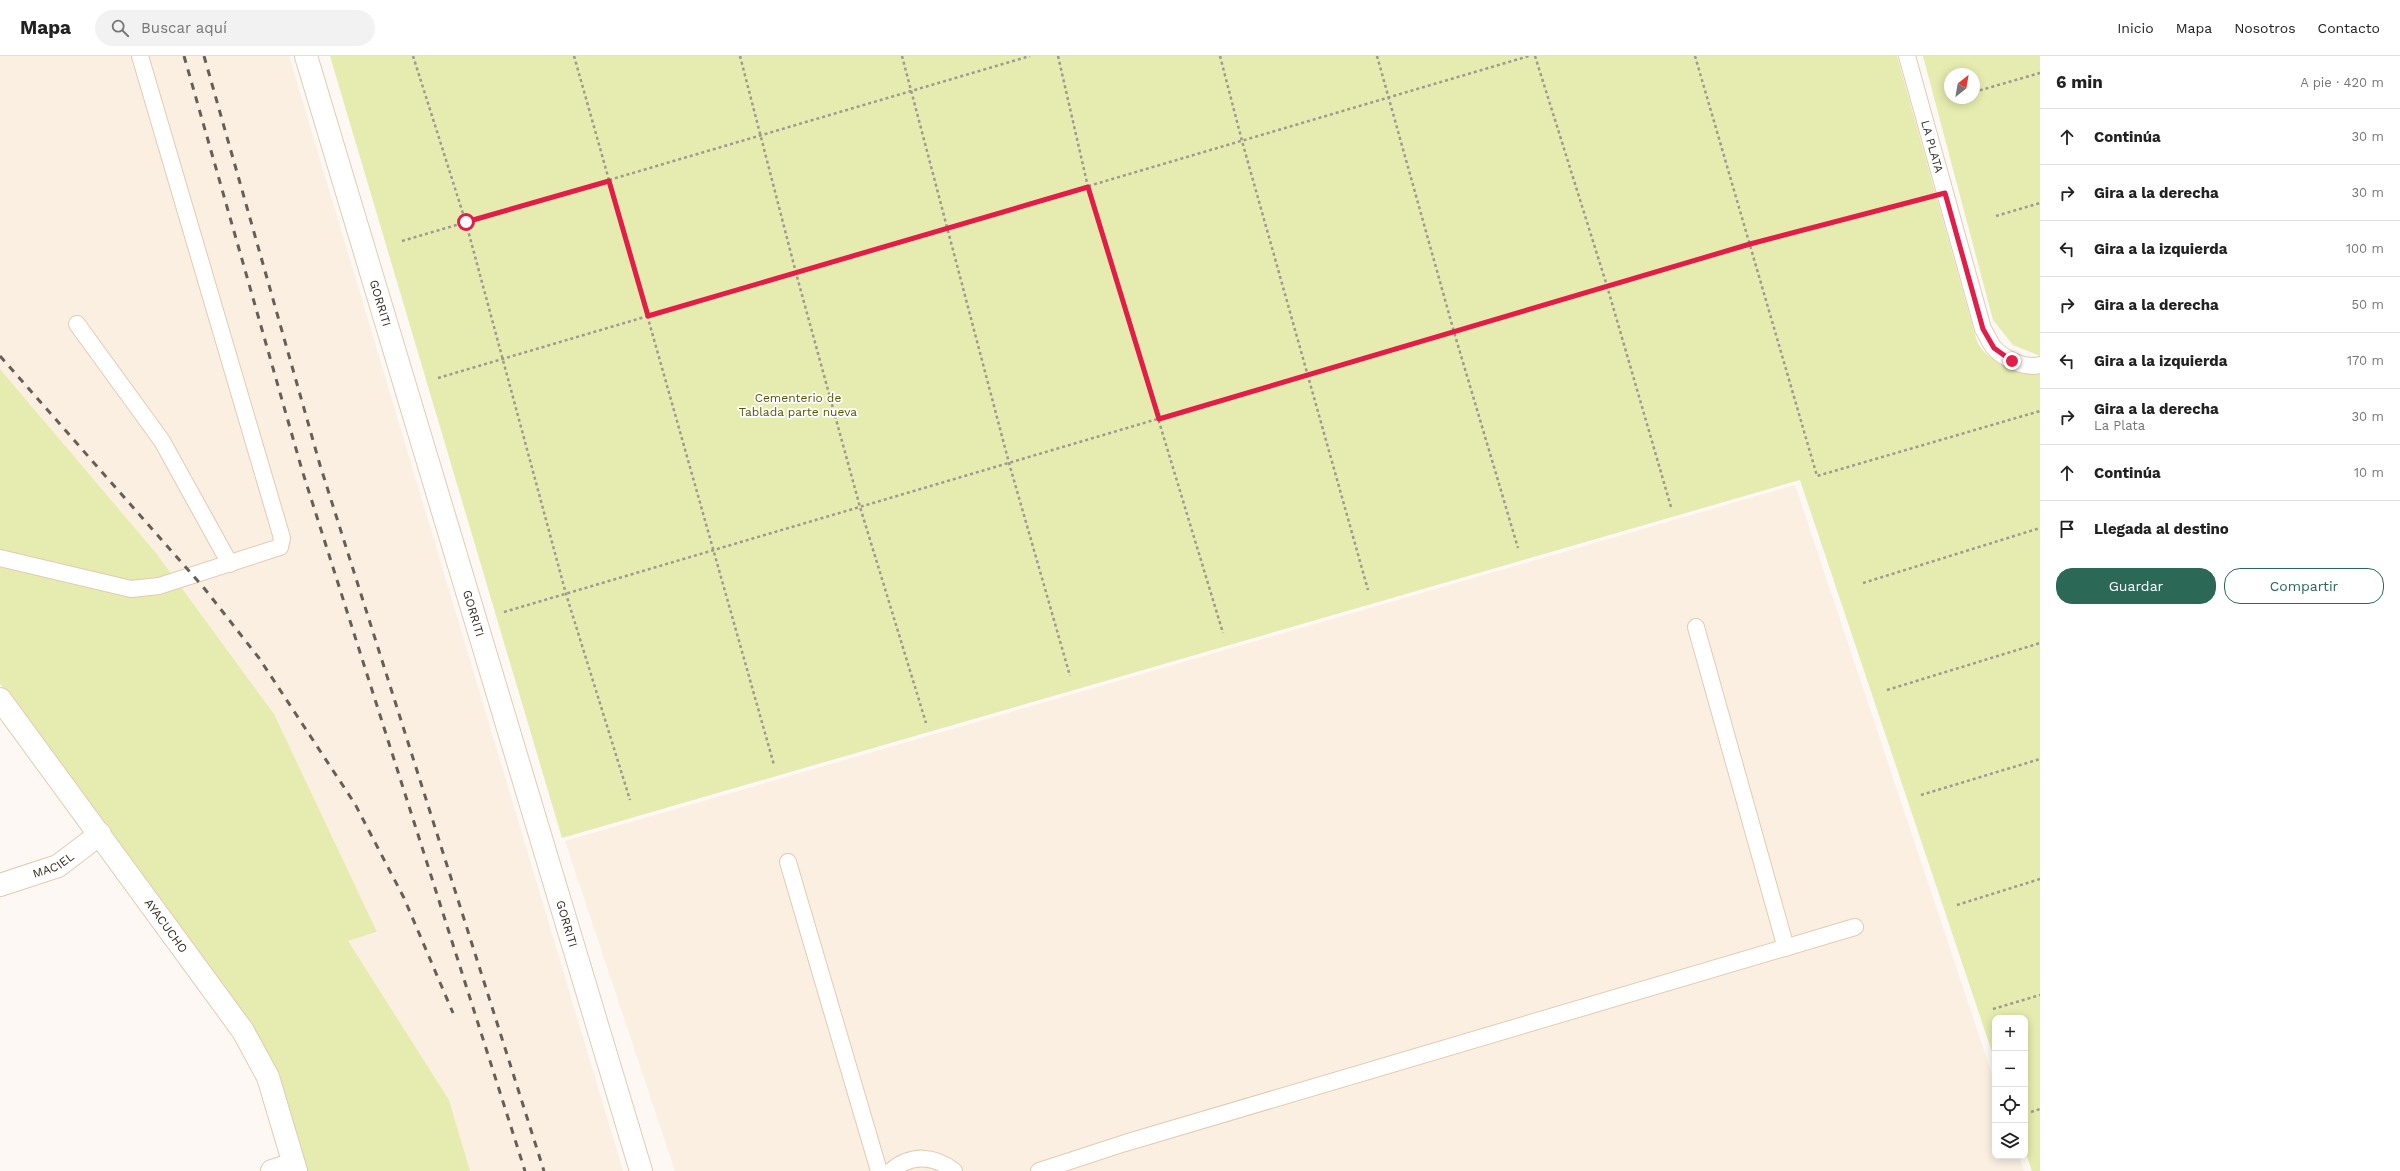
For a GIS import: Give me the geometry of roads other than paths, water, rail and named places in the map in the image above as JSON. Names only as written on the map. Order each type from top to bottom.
[{"type":"street","name":"GORRITI","points":[[306,56],[641,1171]]},
{"type":"street","name":"AYACUCHO","points":[[0,699],[243,1031],[268,1077],[295,1167]]},
{"type":"street","name":"MACIEL","points":[[0,885],[58,866],[100,834]]},
{"type":"street","points":[[272,1171],[295,1167]]},
{"type":"lane","points":[[0,558],[131,589],[159,586],[280,547],[282,538],[140,56]]},
{"type":"lane","name":"LA PLATA","points":[[1907,56],[1983,329],[1994,348],[2012,361],[2034,367],[2040,365]]},
{"type":"lane","points":[[77,324],[162,441],[230,564]]},
{"type":"lane","points":[[1696,627],[1786,948]]},
{"type":"lane","points":[[788,862],[879,1171]]},
{"type":"lane","points":[[1039,1171],[1132,1141],[1855,927]]},
{"type":"lane","points":[[891,1171],[903,1162],[917,1158],[932,1159],[945,1164],[954,1171]]},
{"type":"railway","points":[[184,56],[302,470],[525,1171]]},
{"type":"railway","points":[[204,56],[320,465],[544,1171]]},
{"type":"railway","points":[[0,356],[204,588],[259,658],[355,804],[404,898],[453,1013]]},
{"type":"park label","name":"Cementerio de Tablada parte nueva","points":[[798,405]]}]
